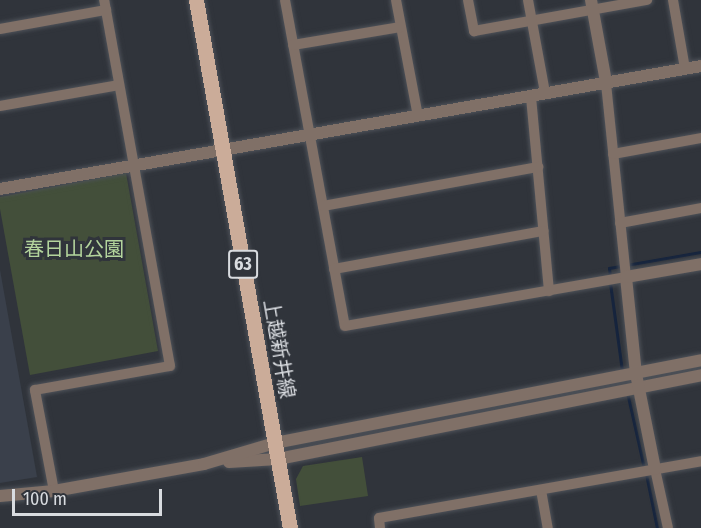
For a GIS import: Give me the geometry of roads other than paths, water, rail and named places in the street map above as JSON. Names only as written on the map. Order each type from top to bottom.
[{"type":"main road","name":"上越新井線","points":[[196,0],[290,528]]},
{"type":"street","points":[[285,0],[345,327],[701,264]]},
{"type":"street","points":[[396,0],[418,116]]},
{"type":"street","points":[[468,0],[474,31],[592,5],[647,0]]},
{"type":"street","points":[[528,0],[545,93]]},
{"type":"street","points":[[673,0],[685,69]]},
{"type":"street","points":[[0,29],[105,5],[170,366],[35,390],[54,490]]},
{"type":"street","points":[[592,5],[606,82],[636,374],[668,528]]},
{"type":"street","points":[[293,45],[401,27]]},
{"type":"street","points":[[0,189],[134,168],[222,150],[701,66]]},
{"type":"street","points":[[0,106],[119,85]]},
{"type":"street","points":[[531,97],[549,291]]},
{"type":"street","points":[[613,154],[701,138]]},
{"type":"street","points":[[323,206],[538,166]]},
{"type":"street","points":[[620,223],[701,208]]},
{"type":"street","points":[[334,269],[544,231]]},
{"type":"street","points":[[276,451],[701,360]]},
{"type":"street","points":[[0,496],[54,490],[639,388],[701,375]]},
{"type":"street","points":[[381,528],[379,518],[701,461]]},
{"type":"street","points":[[541,490],[548,528]]},
{"type":"waterway","points":[[610,276],[609,268],[701,252]]},
{"type":"waterway","points":[[610,283],[622,371]]},
{"type":"waterway","points":[[627,392],[644,468]]},
{"type":"waterway","points":[[646,474],[657,528]]},
{"type":"park label","name":"春日山公園","points":[[74,249]]}]
